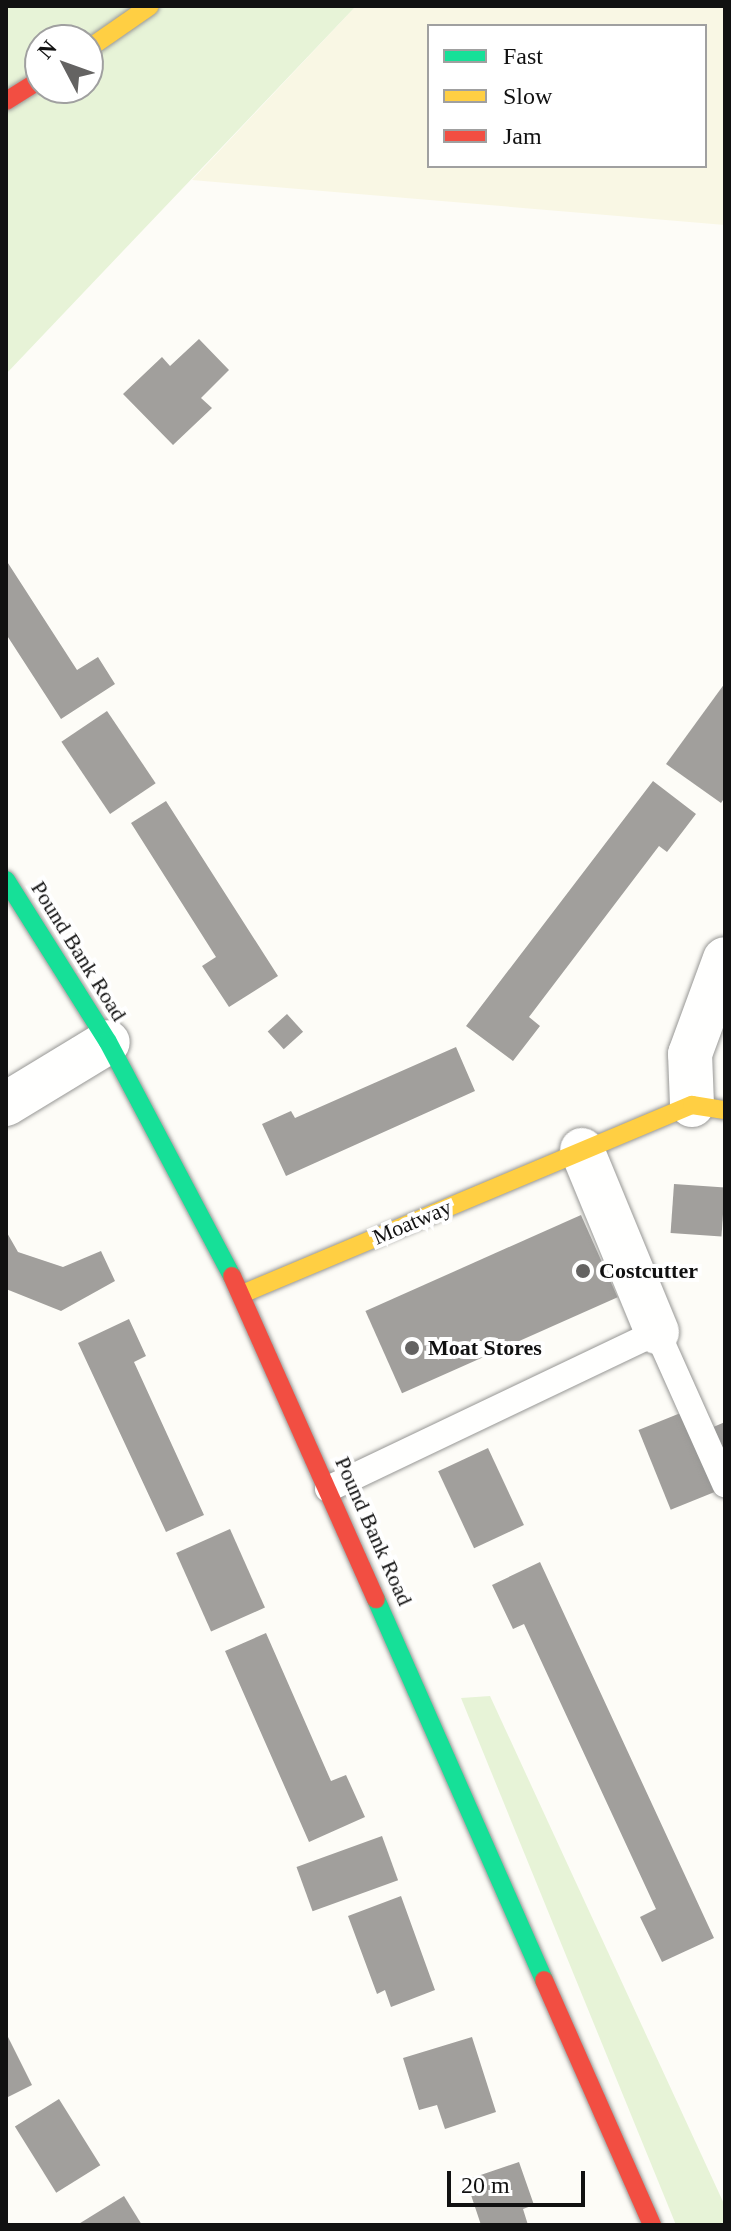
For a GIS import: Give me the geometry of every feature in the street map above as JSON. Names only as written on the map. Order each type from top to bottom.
[{"type":"street","points":[[104,38],[150,6]]},
{"type":"street","points":[[6,101],[24,90]]},
{"type":"street","name":"Pound Bank Road","points":[[6,880],[108,1042],[242,1294],[652,2225]]},
{"type":"street","points":[[709,1107],[690,1054],[725,959]]},
{"type":"street","points":[[6,1104],[108,1042]]},
{"type":"street","name":"Moatway","points":[[242,1294],[582,1150],[709,1107]]},
{"type":"street","points":[[582,1150],[657,1332]]},
{"type":"lane","points":[[328,1489],[657,1332],[725,1484]]},
{"type":"shaded area","points":[[356,6],[725,6],[725,225],[192,180]]},
{"type":"green space","points":[[6,6],[356,6],[6,374]]},
{"type":"green space","points":[[490,1696],[725,2206],[725,2225],[676,2225],[461,1698]]},
{"type":"building","points":[[199,339],[229,370],[201,398],[212,408],[173,445],[123,394],[162,357],[170,366]]},
{"type":"building","points":[[6,560],[77,670],[98,657],[115,684],[61,719],[6,634]]},
{"type":"building","points":[[725,683],[725,797],[721,803],[666,764]]},
{"type":"building","points":[[107,711],[156,783],[110,814],[61,742]]},
{"type":"building","points":[[653,781],[696,814],[667,852],[659,846],[529,1017],[540,1026],[513,1061],[466,1026]]},
{"type":"building","points":[[166,801],[278,976],[229,1007],[202,966],[216,957],[131,823]]},
{"type":"building","points":[[287,1014],[303,1032],[284,1049],[268,1031]]},
{"type":"building","points":[[456,1047],[475,1091],[286,1176],[262,1124],[291,1111],[295,1118]]},
{"type":"building","points":[[674,1184],[725,1188],[721,1236],[671,1233]]},
{"type":"building","points":[[581,1215],[618,1297],[402,1393],[365,1311]]},
{"type":"building","points":[[6,1231],[18,1252],[63,1267],[101,1251],[115,1281],[61,1311],[6,1289]]},
{"type":"building","points":[[129,1319],[146,1356],[134,1362],[204,1515],[166,1532],[78,1343]]},
{"type":"building","points":[[683,1412],[715,1492],[671,1510],[638,1430]]},
{"type":"building","points":[[725,1422],[725,1459],[711,1428]]},
{"type":"building","points":[[488,1448],[524,1525],[474,1548],[438,1471]]},
{"type":"building","points":[[230,1529],[265,1608],[211,1632],[176,1553]]},
{"type":"building","points":[[540,1562],[714,1938],[662,1962],[640,1917],[656,1909],[524,1624],[513,1629],[492,1585]]},
{"type":"building","points":[[266,1633],[331,1781],[346,1775],[365,1817],[309,1842],[225,1651]]},
{"type":"building","points":[[382,1836],[398,1880],[313,1911],[296,1867]]},
{"type":"building","points":[[401,1896],[435,1990],[391,2007],[385,1990],[377,1994],[348,1916]]},
{"type":"building","points":[[6,2033],[32,2085],[6,2098]]},
{"type":"building","points":[[472,2037],[496,2112],[445,2129],[437,2105],[419,2110],[403,2058]]},
{"type":"building","points":[[59,2099],[100,2165],[56,2193],[15,2127]]},
{"type":"building","points":[[519,2162],[534,2205],[523,2209],[528,2225],[481,2225],[466,2180]]},
{"type":"building","points":[[124,2196],[142,2225],[77,2225]]},
{"type":"traffic: fast","points":[[6,880],[108,1042],[232,1276]]},
{"type":"traffic: fast","points":[[376,1599],[544,1980]]},
{"type":"traffic: slow","points":[[104,38],[150,6]]},
{"type":"traffic: slow","points":[[242,1294],[692,1105],[725,1110]]},
{"type":"traffic: jam","points":[[6,101],[24,90]]},
{"type":"traffic: jam","points":[[232,1276],[376,1599]]},
{"type":"traffic: jam","points":[[544,1980],[652,2225]]},
{"type":"place","name":"Costcutter","points":[[583,1271]]},
{"type":"place","name":"Moat Stores","points":[[412,1348]]}]
